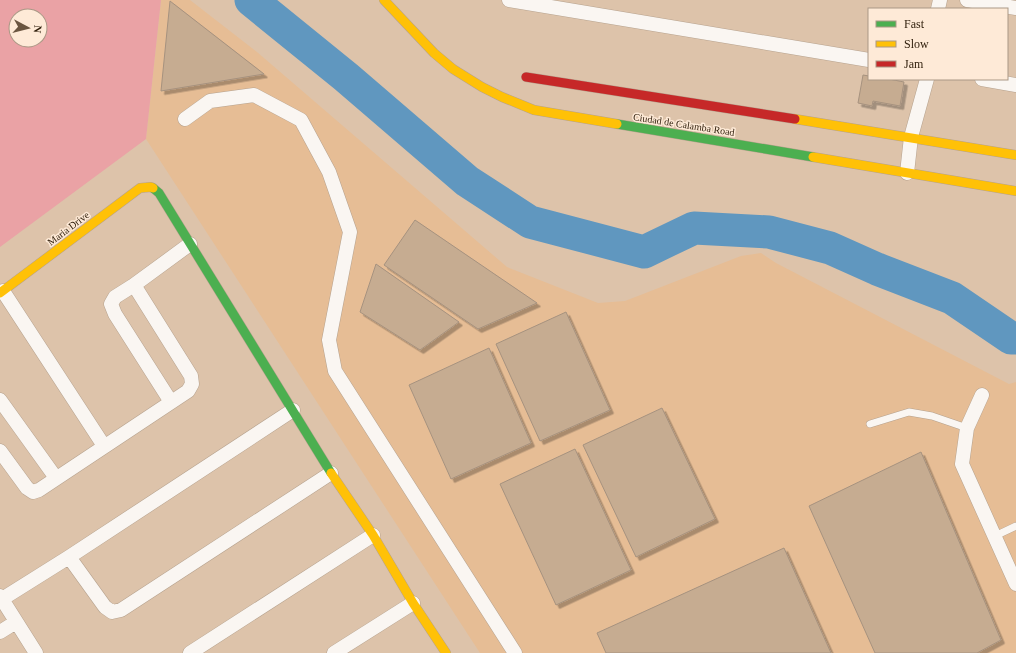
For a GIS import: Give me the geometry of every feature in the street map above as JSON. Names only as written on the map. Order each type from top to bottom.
[{"type":"street","name":"Ciudad de Calamba Road","points":[[384,0],[431,49],[452,68],[497,96],[534,110],[1016,191]]},
{"type":"street","points":[[509,0],[868,60]]},
{"type":"street","points":[[967,0],[1016,8]]},
{"type":"street","points":[[526,77],[911,137],[1016,155]]},
{"type":"street","points":[[907,173],[911,137],[927,80]]},
{"type":"street","points":[[989,80],[1016,84]]},
{"type":"street","points":[[185,119],[210,101],[254,95],[301,120],[328,172],[350,232],[329,340],[335,372],[515,653]]},
{"type":"street","name":"Maria Drive","points":[[1,292],[140,188],[151,187],[158,193],[190,244]]},
{"type":"street","points":[[172,402],[115,314],[112,304],[115,297],[190,244],[294,410],[331,473],[373,535],[413,603],[446,653]]},
{"type":"street","points":[[0,451],[26,488],[33,492],[39,490],[188,391],[192,384],[191,376],[134,285]]},
{"type":"street","points":[[1,292],[104,446]]},
{"type":"street","points":[[982,395],[967,428],[962,464],[1016,584]]},
{"type":"street","points":[[0,400],[56,478]]},
{"type":"street","points":[[36,653],[1,597],[69,557],[294,410]]},
{"type":"street","points":[[69,557],[105,607],[112,612],[121,610],[331,473]]},
{"type":"street","points":[[190,653],[373,535]]},
{"type":"street","points":[[334,653],[413,603]]},
{"type":"street","points":[[0,632],[16,622]]},
{"type":"lane","points":[[870,424],[909,412],[932,416],[967,428]]},
{"type":"lane","points":[[995,536],[1016,526]]},
{"type":"shaded area","points":[[0,0],[161,0],[146,139],[0,247]]},
{"type":"shaded area","points":[[161,0],[190,0],[257,52],[507,267],[598,303],[625,301],[741,256],[761,253],[776,263],[1009,384],[1016,382],[1016,653],[480,653],[146,139]]},
{"type":"building","points":[[170,1],[264,74],[161,91]]},
{"type":"building","points":[[863,75],[868,76],[868,80],[894,80],[904,82],[900,106],[873,101],[872,106],[858,103]]},
{"type":"building","points":[[415,220],[537,303],[478,329],[384,265]]},
{"type":"building","points":[[376,264],[459,322],[420,350],[360,312]]},
{"type":"building","points":[[566,312],[610,410],[540,441],[496,344]]},
{"type":"building","points":[[489,348],[531,443],[451,479],[409,385]]},
{"type":"building","points":[[662,408],[715,519],[636,557],[583,445]]},
{"type":"building","points":[[575,449],[631,570],[556,605],[500,484]]},
{"type":"building","points":[[921,452],[1001,640],[977,653],[875,653],[809,506]]},
{"type":"building","points":[[784,548],[831,653],[606,653],[597,633]]},
{"type":"waterway","points":[[251,0],[346,77],[467,181],[530,222],[644,252],[694,228],[769,232],[830,248],[877,269],[952,298],[1011,338],[1016,338]]},
{"type":"traffic: fast","points":[[617,124],[813,157]]},
{"type":"traffic: fast","points":[[153,188],[159,193],[331,473]]},
{"type":"traffic: slow","points":[[384,0],[434,53],[453,69],[482,87],[534,110],[617,124]]},
{"type":"traffic: slow","points":[[795,119],[1016,155]]},
{"type":"traffic: slow","points":[[813,157],[1016,191]]},
{"type":"traffic: slow","points":[[0,293],[140,188],[153,188]]},
{"type":"traffic: slow","points":[[331,473],[373,535],[413,603],[446,653]]},
{"type":"traffic: jam","points":[[526,77],[795,119]]}]
